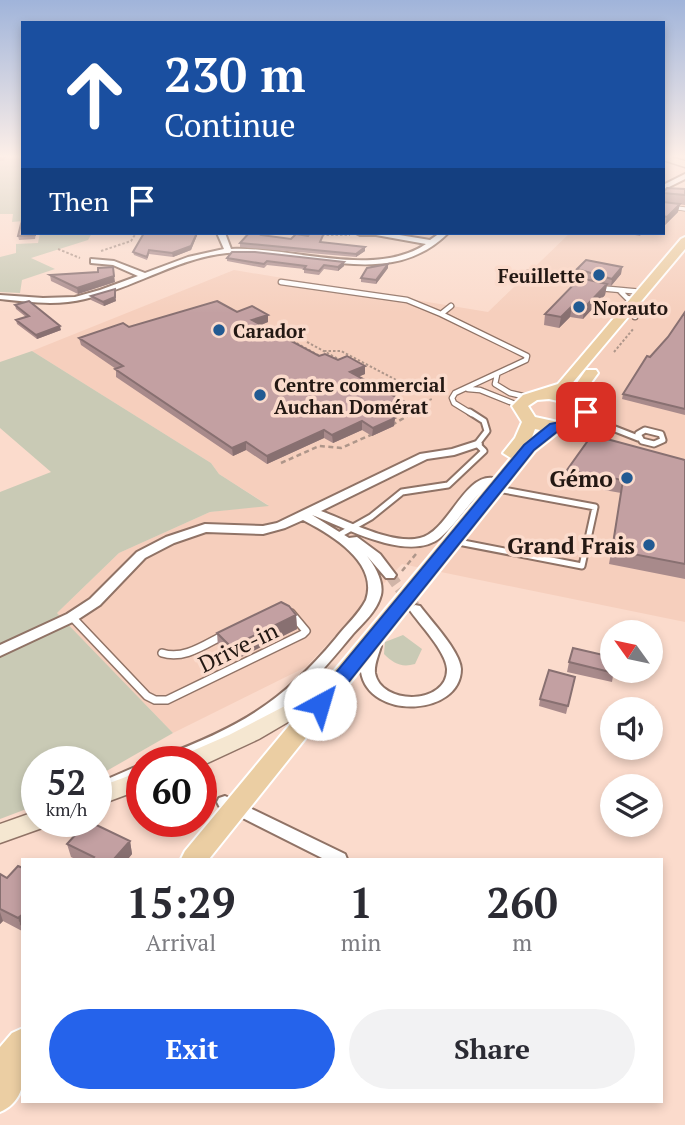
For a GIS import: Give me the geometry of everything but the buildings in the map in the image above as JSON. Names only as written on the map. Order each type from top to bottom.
[{"type":"main road","points":[[580,412],[575,396],[581,384],[635,321],[681,256],[685,241]]},
{"type":"main road","points":[[526,408],[563,387],[639,296],[681,256]]},
{"type":"main road","points":[[549,394],[580,412]]},
{"type":"main road","points":[[526,408],[555,427]]},
{"type":"main road","points":[[178,858],[231,805],[453,541],[523,439],[526,408]]},
{"type":"main road","points":[[195,858],[310,700],[492,484],[529,447],[580,412]]},
{"type":"main road","points":[[217,750],[246,737],[310,700]]},
{"type":"main road","points":[[0,834],[21,826]]},
{"type":"main road","points":[[0,1070],[21,1045]]},
{"type":"main road","points":[[0,1096],[21,1070]]},
{"type":"street","points":[[222,235],[228,251]]},
{"type":"street","points":[[388,235],[432,243]]},
{"type":"street","points":[[0,297],[71,300],[199,256],[228,251],[254,250],[375,262],[414,254],[442,235]]},
{"type":"street","points":[[94,261],[114,263],[144,275]]},
{"type":"street","points":[[0,651],[72,617],[95,602],[141,555],[170,540],[205,528],[263,530],[281,526],[424,456],[454,452],[477,444]]},
{"type":"street","points":[[307,513],[400,542],[425,542],[436,534],[471,494],[492,484]]},
{"type":"street","points":[[200,746],[265,715],[293,693],[372,602],[375,592],[358,552],[307,513]]},
{"type":"street","points":[[339,535],[362,545],[394,575]]},
{"type":"street","points":[[387,621],[369,656],[366,667],[370,683],[375,690],[396,700],[417,702],[434,698],[448,688],[454,668],[415,609]]},
{"type":"street","points":[[231,805],[337,858]]},
{"type":"lane","points":[[528,273],[639,296]]},
{"type":"lane","points":[[281,282],[407,300],[525,353],[526,360],[455,393],[452,401],[484,421],[487,431],[477,444],[484,451],[448,485],[402,492],[370,517],[339,535]]},
{"type":"lane","points":[[620,290],[626,298],[639,296]]},
{"type":"lane","points":[[635,321],[639,296]]},
{"type":"lane","points":[[441,314],[451,306]]},
{"type":"lane","points":[[498,373],[495,384],[526,408]]},
{"type":"lane","points":[[466,388],[480,390],[526,408]]},
{"type":"lane","points":[[580,412],[602,422],[639,435],[615,429],[580,412]]},
{"type":"lane","points":[[453,541],[582,566],[595,507],[492,484]]},
{"type":"lane","points":[[370,517],[367,524],[374,535]]},
{"type":"lane","name":"Drive-in","points":[[72,617],[147,696],[155,700],[167,700],[303,634],[306,631],[294,615],[281,608]]},
{"type":"lane","name":"Drive-in","points":[[162,653],[175,657],[183,655],[232,632]]},
{"type":"path","points":[[99,252],[131,241],[135,235]]},
{"type":"path","points":[[322,235],[348,235]]},
{"type":"path","points":[[58,249],[80,258]]},
{"type":"path","points":[[614,352],[635,321]]},
{"type":"path","points":[[265,326],[323,358]]},
{"type":"path","points":[[307,342],[342,361]]},
{"type":"path","points":[[324,351],[341,351],[423,394]]},
{"type":"path","points":[[352,373],[414,407],[414,414],[388,427]]},
{"type":"path","points":[[421,404],[432,399]]},
{"type":"path","points":[[281,463],[319,446],[341,448],[380,430]]},
{"type":"path","points":[[394,575],[423,547]]},
{"type":"shaded area","points":[[665,208],[685,208],[685,622],[402,564],[306,667],[173,733],[57,613],[119,553],[210,512],[268,505],[219,474],[211,463],[32,351],[234,270],[488,312],[568,235],[665,235]]},
{"type":"green space","points":[[0,208],[21,208],[21,221],[12,222],[13,214],[0,214]]},
{"type":"green space","points":[[40,235],[91,235],[88,240],[31,258],[55,269],[22,280],[20,293],[0,292],[0,257],[16,253],[16,244],[38,243]]},
{"type":"green space","points":[[32,351],[211,463],[219,474],[269,506],[210,512],[119,553],[57,613],[173,733],[150,746],[126,746],[126,760],[112,768],[112,746],[21,746],[21,811],[0,819],[0,492],[51,472],[0,428],[0,362]]},
{"type":"green space","points":[[403,635],[422,649],[415,664],[398,664],[384,654],[385,642]]},
{"type":"tunnel","points":[[390,575],[406,597]]},
{"type":"tunnel","points":[[405,596],[415,609]]},
{"type":"place","name":"Feuillette","points":[[599,275]]},
{"type":"place","name":"Norauto","points":[[579,307]]},
{"type":"place","name":"Carador","points":[[219,330]]},
{"type":"place","name":"Centre commercial Auchan Domérat","points":[[260,395]]},
{"type":"place","name":"Gémo","points":[[627,478]]},
{"type":"place","name":"Grand Frais","points":[[649,545]]},
{"type":"route","points":[[320,704],[529,447],[555,427],[570,426],[581,421],[586,412]]}]
